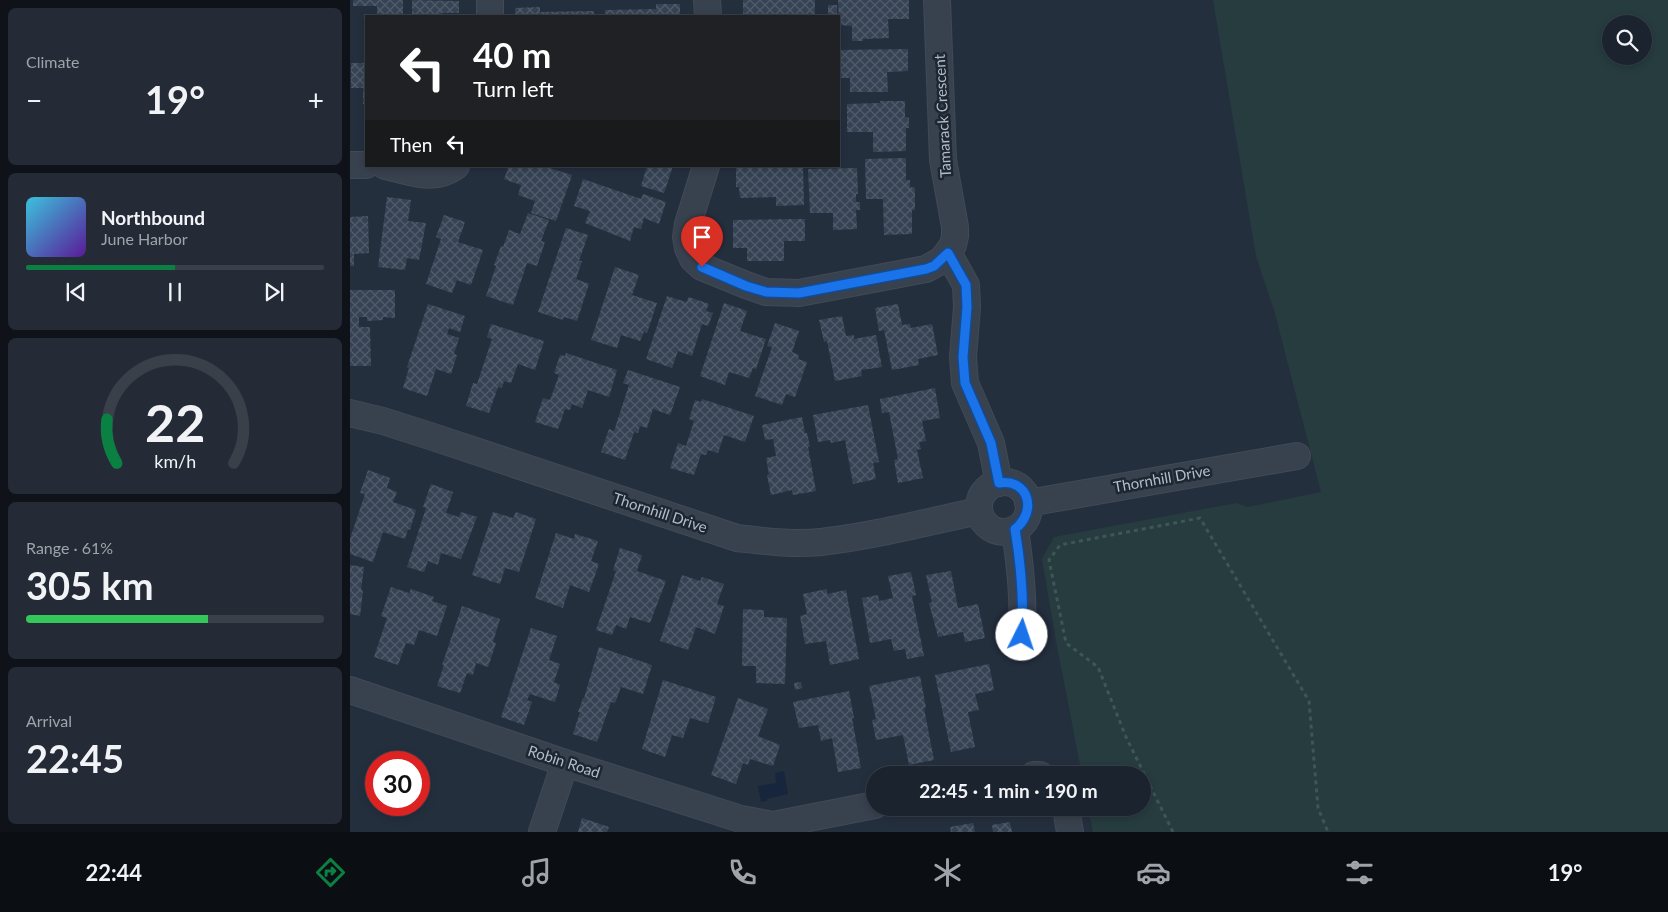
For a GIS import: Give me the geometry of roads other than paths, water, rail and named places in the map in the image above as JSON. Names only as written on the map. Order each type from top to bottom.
[{"type":"street","points":[[490,0],[490,15]]},
{"type":"street","points":[[707,0],[708,15]]},
{"type":"street","name":"Tamarack Crescent","points":[[937,0],[942,160],[955,227],[955,236],[948,253]]},
{"type":"street","points":[[350,165],[365,165]]},
{"type":"street","points":[[390,167],[432,176],[450,171],[455,167]]},
{"type":"street","points":[[706,167],[688,224],[686,237],[688,248],[693,259],[702,267],[746,286],[766,292],[799,293],[926,269],[934,266],[948,253],[966,285],[967,307],[963,357],[965,383],[991,443],[999,483]]},
{"type":"street","name":"Thornhill Drive","points":[[350,413],[400,426],[737,538],[775,542],[819,542],[979,511]]},
{"type":"street","name":"Thornhill Drive","points":[[1028,503],[1297,456]]},
{"type":"street","points":[[999,483],[1012,484],[1020,488],[1025,494],[1028,503],[1029,510],[1026,518],[1015,529],[1008,532],[993,529],[981,518],[979,511],[979,502],[982,494],[988,488],[999,483]]},
{"type":"street","points":[[1015,529],[1022,575],[1024,606],[1022,635]]},
{"type":"street","name":"Robin Road","points":[[350,690],[565,763],[774,828],[866,807]]},
{"type":"street","points":[[542,832],[565,763]]},
{"type":"street","points":[[1067,816],[1070,832]]},
{"type":"water","points":[[784,771],[788,794],[761,802],[758,786],[776,783],[775,773]]}]
